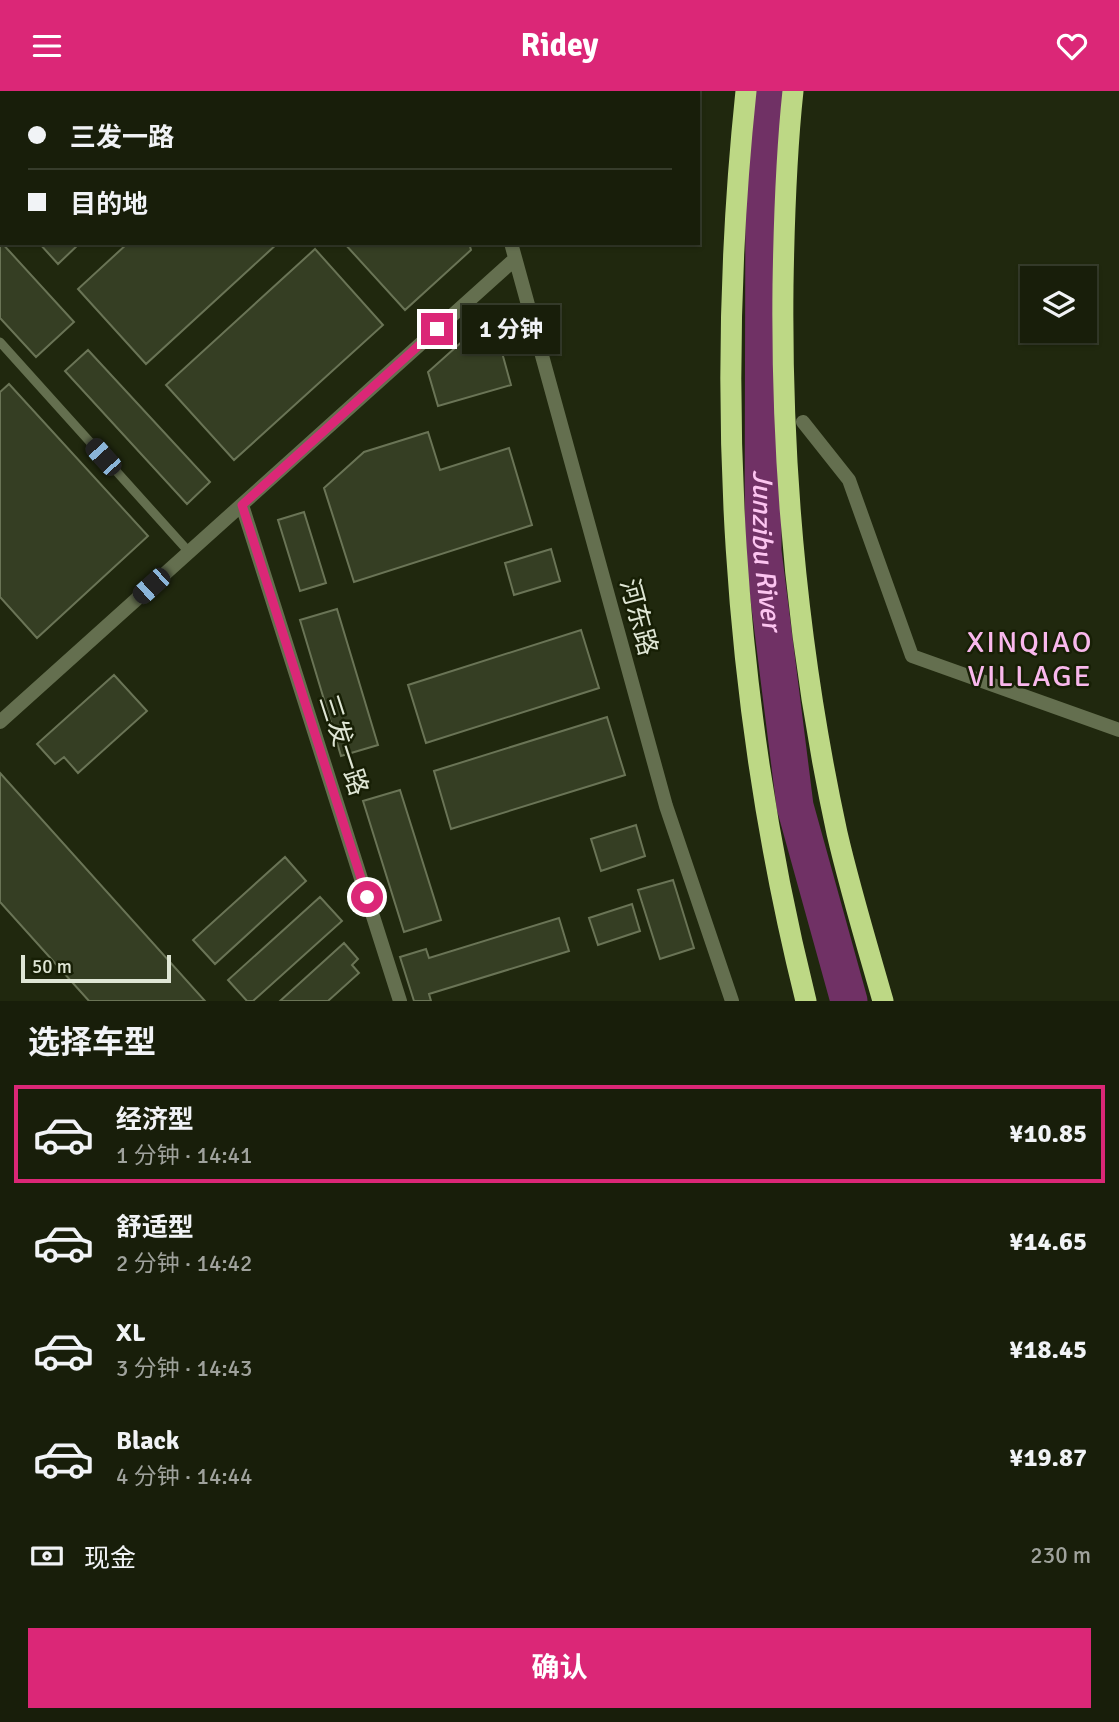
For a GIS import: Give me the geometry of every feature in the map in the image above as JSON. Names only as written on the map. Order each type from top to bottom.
[{"type":"highway","points":[[746,91],[738,178],[733,300],[734,522],[749,692],[760,776],[774,860],[806,1001]]},
{"type":"highway","points":[[793,91],[786,182],[783,348],[785,431],[798,594],[821,755],[838,835],[884,1001]]},
{"type":"street","name":"河东路","points":[[512,245],[666,806],[732,1001]]},
{"type":"street","points":[[0,722],[515,259]]},
{"type":"street","points":[[803,422],[849,480],[912,656],[1119,730]]},
{"type":"street","name":"三发一路","points":[[242,505],[400,1001]]},
{"type":"lane","points":[[0,342],[189,552]]},
{"type":"building","points":[[0,245],[4,245],[74,322],[36,357],[0,318]]},
{"type":"building","points":[[41,245],[78,245],[58,264]]},
{"type":"building","points":[[126,245],[276,245],[146,364],[78,289]]},
{"type":"building","points":[[346,245],[470,245],[471,250],[405,310]]},
{"type":"building","points":[[315,249],[383,325],[234,460],[166,385]]},
{"type":"building","points":[[493,320],[511,385],[438,406],[428,372],[483,323]]},
{"type":"building","points":[[88,350],[210,482],[187,504],[65,371]]},
{"type":"building","points":[[9,384],[148,536],[37,638],[0,597],[0,392]]},
{"type":"building","points":[[428,432],[440,470],[509,448],[532,525],[354,582],[324,488],[364,452]]},
{"type":"building","points":[[304,512],[326,583],[300,591],[278,520]]},
{"type":"building","points":[[551,549],[560,581],[514,595],[505,563]]},
{"type":"building","points":[[337,609],[378,745],[341,756],[300,620]]},
{"type":"building","points":[[581,630],[599,688],[426,743],[408,685]]},
{"type":"building","points":[[114,675],[147,711],[78,773],[64,757],[55,764],[37,744]]},
{"type":"building","points":[[607,717],[625,775],[451,829],[434,771]]},
{"type":"building","points":[[0,773],[205,1001],[89,1001],[0,902]]},
{"type":"building","points":[[400,790],[441,920],[404,932],[363,801]]},
{"type":"building","points":[[636,825],[645,856],[601,871],[591,839]]},
{"type":"building","points":[[285,857],[306,881],[215,964],[193,940]]},
{"type":"building","points":[[673,880],[694,948],[660,959],[638,890]]},
{"type":"building","points":[[320,897],[342,921],[253,1001],[247,1001],[228,980]]},
{"type":"building","points":[[632,904],[640,931],[598,945],[589,918]]},
{"type":"building","points":[[559,918],[569,951],[429,994],[431,1001],[414,1001],[400,957],[426,949],[429,958]]},
{"type":"building","points":[[344,943],[358,959],[352,965],[359,973],[328,1001],[280,1001]]},
{"type":"waterway","name":"Junzibu River","points":[[774,91],[764,169],[763,551],[795,806],[849,1001]]},
{"type":"district","name":"XINQIAO VILLAGE","points":[[1030,660]]},
{"type":"route","points":[[367,897],[242,505],[437,329]]}]
